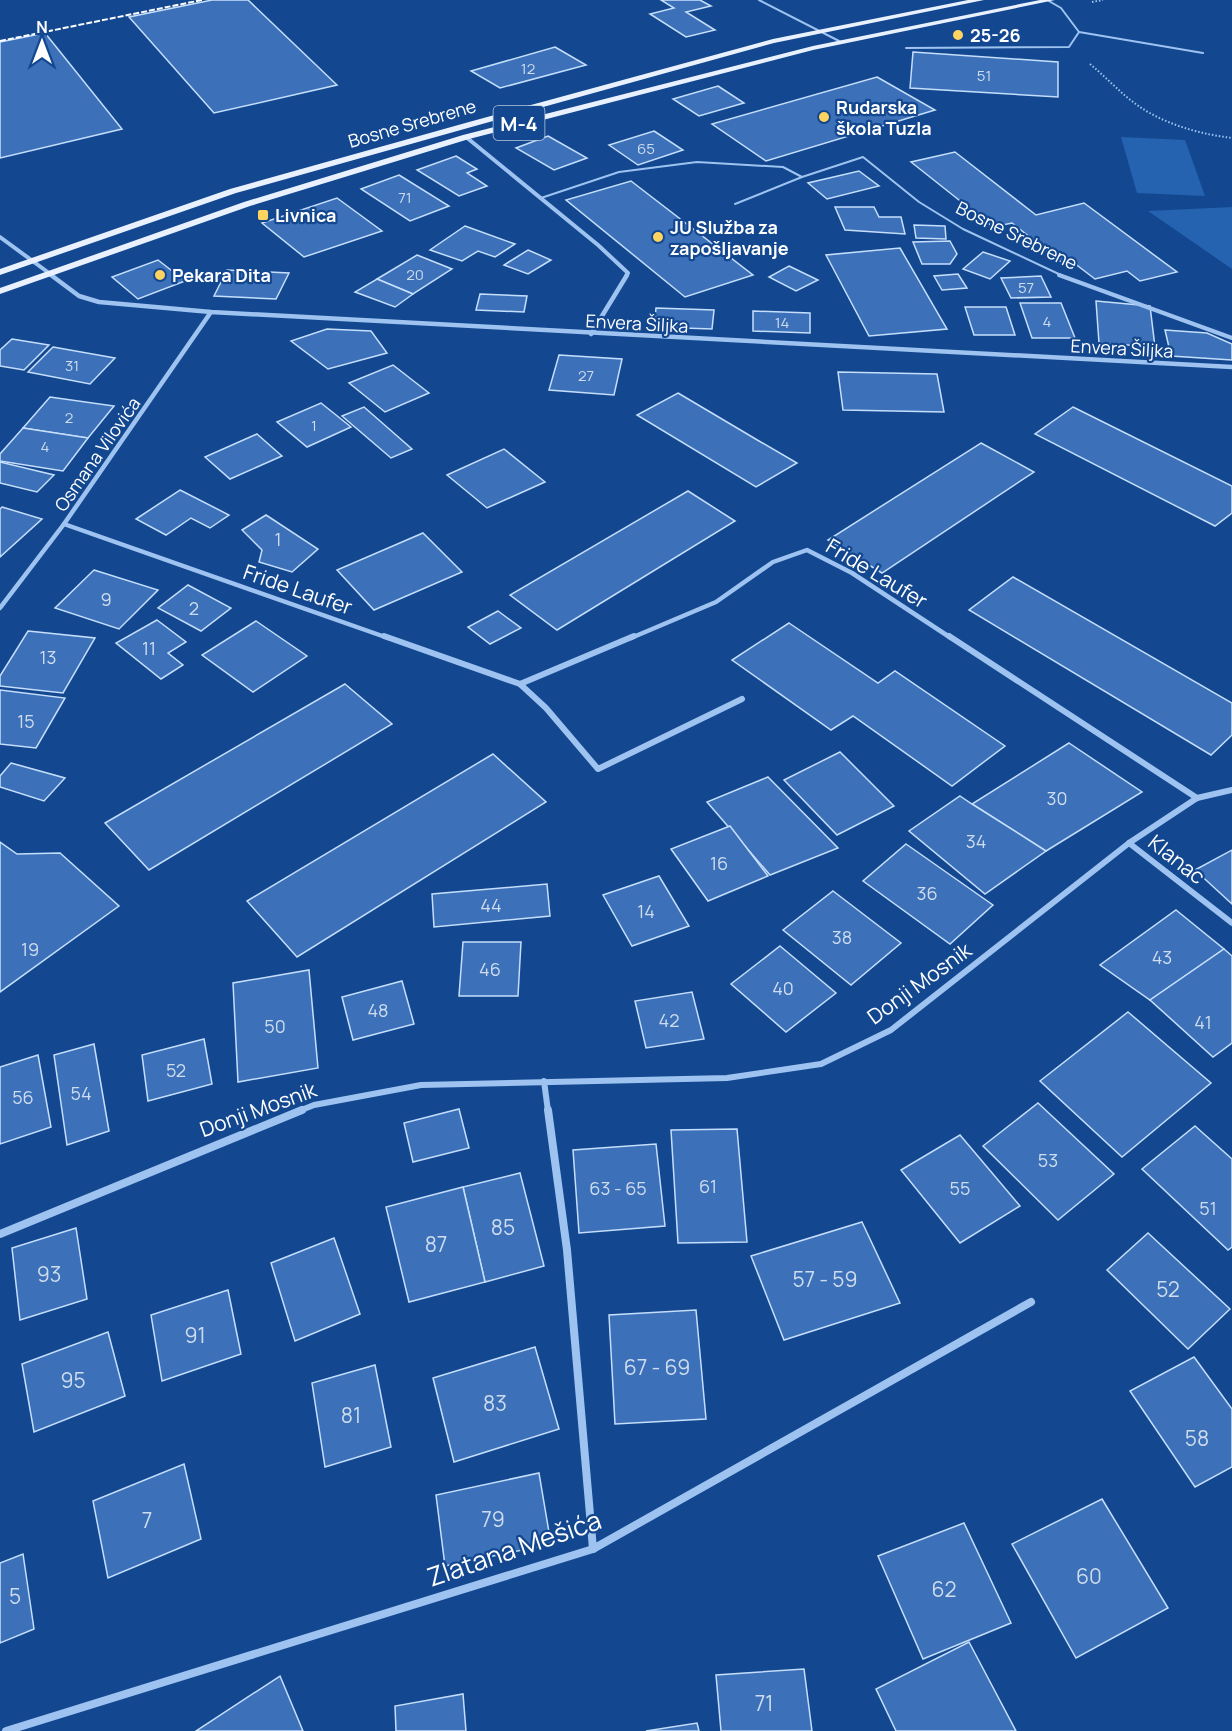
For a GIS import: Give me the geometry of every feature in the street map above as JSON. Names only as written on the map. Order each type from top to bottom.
[{"type":"main road","name":"Bosne Srebrene","points":[[0,272],[232,191],[750,47],[980,0]]},
{"type":"main road","name":"Bosne Srebrene","points":[[0,291],[248,204],[466,136],[841,42],[1049,0]]},
{"type":"street","name":"Bosne Srebrene","points":[[466,136],[628,273],[591,334]]},
{"type":"street","name":"Envera Šiljka","points":[[0,237],[79,296],[99,302],[211,312],[591,334],[1232,367]]},
{"type":"street","name":"Osmana Vilovića","points":[[0,608],[64,524],[211,312]]},
{"type":"street","name":"Fride Laufer","points":[[64,524],[520,684],[546,708],[598,768],[742,699]]},
{"type":"street","name":"Fride Laufer","points":[[520,684],[716,602],[773,562],[807,550],[852,573],[1197,798]]},
{"type":"street","name":"Donji Mosnik","points":[[0,1234],[314,1105],[421,1085],[727,1078],[821,1064],[891,1030],[1130,843],[1197,798],[1232,790]]},
{"type":"street","name":"Klanac","points":[[1130,843],[1232,923]]},
{"type":"street","points":[[544,1081],[567,1250],[593,1549]]},
{"type":"street","name":"Zlatana Mešića","points":[[6,1731],[593,1549],[1031,1302]]},
{"type":"lane","points":[[759,0],[841,42]]},
{"type":"lane","points":[[1049,0],[1061,8],[1079,32],[1203,52]]},
{"type":"lane","points":[[906,48],[1069,47],[1079,32]]},
{"type":"lane","name":"Bosne Srebrene","points":[[735,204],[802,177],[863,157],[925,207],[973,236],[1082,285],[1232,338]]},
{"type":"lane","points":[[541,198],[619,172],[697,162],[783,167],[802,177]]},
{"type":"path","points":[[1069,47],[1108,78],[1128,98],[1149,112],[1197,133],[1232,138]]},
{"type":"shaded area","points":[[1121,137],[1185,140],[1205,196],[1137,193]]},
{"type":"shaded area","points":[[1232,207],[1232,269],[1148,211]]},
{"type":"building","points":[[212,0],[248,0],[337,85],[214,113],[129,17]]},
{"type":"building","points":[[661,0],[700,0],[711,6],[686,12],[715,30],[686,37],[650,14],[674,8]]},
{"type":"building","points":[[45,33],[122,129],[0,158],[0,42]]},
{"type":"building","points":[[555,47],[586,65],[500,88],[471,71]]},
{"type":"building","points":[[913,52],[1058,62],[1058,97],[910,88]]},
{"type":"building","name":"Rudarska škola Tuzla","points":[[877,77],[935,110],[766,161],[712,124]]},
{"type":"building","points":[[718,86],[744,103],[699,116],[673,99]]},
{"type":"building","points":[[654,131],[683,150],[638,165],[609,145]]},
{"type":"building","points":[[548,136],[587,158],[554,170],[516,148]]},
{"type":"building","points":[[955,152],[1036,215],[1084,203],[1177,272],[1140,281],[1127,271],[1095,279],[1074,263],[1065,265],[1012,223],[993,227],[911,162]]},
{"type":"building","points":[[456,156],[477,169],[467,173],[487,186],[459,196],[417,170]]},
{"type":"building","points":[[859,171],[879,186],[827,199],[808,183]]},
{"type":"building","points":[[399,175],[449,206],[410,221],[361,189]]},
{"type":"building","name":"JU Služba za zapošljavanje","points":[[631,181],[753,275],[685,297],[566,200]]},
{"type":"building","points":[[337,198],[382,231],[304,257],[262,223]]},
{"type":"building","points":[[835,207],[874,207],[879,217],[901,217],[905,234],[845,230]]},
{"type":"building","points":[[914,225],[945,226],[946,239],[916,238]]},
{"type":"building","points":[[465,226],[515,244],[495,257],[478,251],[462,261],[430,250]]},
{"type":"building","points":[[950,241],[957,254],[950,264],[922,264],[913,242]]},
{"type":"building","points":[[900,248],[947,329],[869,336],[826,255]]},
{"type":"building","points":[[528,250],[551,260],[528,274],[504,265]]},
{"type":"building","points":[[983,252],[1010,261],[990,279],[963,269]]},
{"type":"building","points":[[417,255],[452,269],[413,294],[377,279]]},
{"type":"building","points":[[158,260],[185,281],[138,299],[112,277]]},
{"type":"building","points":[[789,266],[818,280],[796,291],[769,277]]},
{"type":"building","points":[[227,270],[289,273],[276,299],[214,296]]},
{"type":"building","points":[[958,274],[967,288],[942,290],[934,276]]},
{"type":"building","points":[[1041,276],[1051,297],[1011,298],[1001,278]]},
{"type":"building","points":[[377,279],[413,294],[395,307],[355,292]]},
{"type":"building","points":[[480,294],[527,296],[524,312],[476,310]]},
{"type":"building","points":[[1096,301],[1150,306],[1155,347],[1099,343]]},
{"type":"building","points":[[1020,303],[1061,303],[1075,338],[1032,338]]},
{"type":"building","points":[[965,307],[1006,307],[1015,335],[974,335]]},
{"type":"building","points":[[656,308],[714,310],[712,329],[654,327]]},
{"type":"building","points":[[753,311],[810,313],[810,333],[753,331]]},
{"type":"building","points":[[327,329],[371,331],[387,353],[328,369],[291,341]]},
{"type":"building","points":[[1165,330],[1207,333],[1232,344],[1232,360],[1171,356]]},
{"type":"building","points":[[12,339],[49,345],[24,370],[0,366],[0,350]]},
{"type":"building","points":[[53,347],[115,358],[90,384],[28,372]]},
{"type":"building","points":[[559,355],[622,359],[614,395],[549,390]]},
{"type":"building","points":[[393,365],[429,393],[385,412],[349,383]]},
{"type":"building","points":[[838,372],[937,374],[944,412],[843,410]]},
{"type":"building","points":[[678,393],[797,463],[756,487],[637,415]]},
{"type":"building","points":[[50,397],[114,406],[88,438],[23,428]]},
{"type":"building","points":[[321,403],[351,427],[307,447],[277,422]]},
{"type":"building","points":[[364,407],[412,449],[391,458],[342,416]]},
{"type":"building","points":[[1073,407],[1232,486],[1232,513],[1215,526],[1035,434]]},
{"type":"building","points":[[23,428],[88,438],[63,471],[0,461],[0,454]]},
{"type":"building","points":[[257,434],[282,456],[230,479],[205,457]]},
{"type":"building","points":[[981,443],[1034,472],[882,573],[828,540]]},
{"type":"building","points":[[504,449],[545,482],[487,508],[447,475]]},
{"type":"building","points":[[0,462],[54,475],[37,492],[0,483]]},
{"type":"building","points":[[180,490],[229,515],[210,528],[191,518],[166,535],[136,519]]},
{"type":"building","points":[[688,491],[735,521],[557,630],[510,595]]},
{"type":"building","points":[[2,507],[42,519],[0,557],[0,509]]},
{"type":"building","points":[[266,515],[318,549],[292,572],[259,562],[262,550],[242,530]]},
{"type":"building","points":[[423,533],[462,572],[374,610],[337,570]]},
{"type":"building","points":[[94,570],[158,590],[119,629],[55,608]]},
{"type":"building","points":[[1013,577],[1232,703],[1232,735],[1211,755],[969,610]]},
{"type":"building","points":[[188,585],[231,608],[201,631],[158,608]]},
{"type":"building","points":[[498,611],[521,628],[490,644],[468,627]]},
{"type":"building","points":[[157,620],[186,642],[168,653],[183,665],[161,679],[116,643]]},
{"type":"building","points":[[256,621],[307,656],[253,692],[202,655]]},
{"type":"building","points":[[789,623],[878,683],[895,671],[1005,746],[952,786],[853,716],[831,730],[732,660]]},
{"type":"building","points":[[28,631],[95,638],[63,693],[0,686],[0,676]]},
{"type":"building","points":[[345,684],[392,724],[149,870],[105,823]]},
{"type":"building","points":[[0,690],[65,698],[36,748],[0,744]]},
{"type":"building","points":[[1069,743],[1142,792],[1046,851],[972,804]]},
{"type":"building","points":[[840,752],[894,806],[837,835],[784,780]]},
{"type":"building","points":[[493,754],[546,802],[297,957],[247,901]]},
{"type":"building","points":[[11,763],[65,778],[44,801],[0,787],[0,776]]},
{"type":"building","points":[[768,777],[838,848],[770,875],[707,802]]},
{"type":"building","points":[[960,796],[1046,851],[985,894],[909,831]]},
{"type":"building","points":[[730,826],[768,876],[708,901],[671,849]]},
{"type":"building","points":[[0,842],[17,854],[60,853],[119,906],[0,992]]},
{"type":"building","points":[[906,844],[993,905],[950,944],[863,881]]},
{"type":"building","points":[[1232,850],[1232,904],[1195,870]]},
{"type":"building","points":[[659,876],[689,926],[632,946],[603,895]]},
{"type":"building","points":[[547,884],[550,916],[434,927],[432,894]]},
{"type":"building","points":[[833,891],[901,943],[851,985],[783,930]]},
{"type":"building","points":[[1176,910],[1224,949],[1150,1000],[1100,965]]},
{"type":"building","points":[[463,942],[521,942],[518,996],[459,996]]},
{"type":"building","points":[[780,946],[836,993],[786,1032],[731,984]]},
{"type":"building","points":[[1224,949],[1232,956],[1232,1043],[1213,1057],[1150,1000]]},
{"type":"building","points":[[309,970],[318,1068],[238,1082],[233,983]]},
{"type":"building","points":[[402,981],[414,1024],[353,1040],[342,997]]},
{"type":"building","points":[[692,992],[704,1039],[646,1048],[635,1001]]},
{"type":"building","points":[[1128,1012],[1211,1083],[1122,1157],[1040,1081]]},
{"type":"building","points":[[204,1039],[212,1084],[148,1101],[142,1055]]},
{"type":"building","points":[[94,1044],[109,1131],[67,1145],[54,1055]]},
{"type":"building","points":[[38,1055],[51,1127],[0,1144],[0,1067]]},
{"type":"building","points":[[1038,1103],[1114,1174],[1058,1220],[983,1146]]},
{"type":"building","points":[[459,1109],[469,1148],[413,1162],[404,1123]]},
{"type":"building","points":[[1195,1126],[1232,1159],[1232,1247],[1228,1250],[1142,1169]]},
{"type":"building","points":[[737,1129],[747,1242],[678,1243],[671,1130]]},
{"type":"building","points":[[960,1135],[1020,1206],[960,1243],[901,1170]]},
{"type":"building","points":[[656,1144],[665,1226],[579,1233],[573,1150]]},
{"type":"building","points":[[520,1173],[544,1266],[485,1282],[463,1187]]},
{"type":"building","points":[[463,1187],[485,1282],[409,1302],[386,1207]]},
{"type":"building","points":[[862,1222],[900,1303],[784,1340],[751,1256]]},
{"type":"building","points":[[76,1228],[87,1299],[20,1320],[12,1248]]},
{"type":"building","points":[[1148,1233],[1230,1309],[1188,1349],[1107,1270]]},
{"type":"building","points":[[334,1238],[360,1314],[295,1341],[271,1263]]},
{"type":"building","points":[[228,1290],[241,1354],[162,1381],[151,1315]]},
{"type":"building","points":[[696,1310],[706,1419],[615,1424],[609,1315]]},
{"type":"building","points":[[108,1332],[125,1396],[34,1432],[22,1364]]},
{"type":"building","points":[[535,1347],[559,1429],[454,1462],[433,1378]]},
{"type":"building","points":[[1194,1357],[1232,1409],[1232,1467],[1195,1487],[1130,1391]]},
{"type":"building","points":[[375,1365],[391,1447],[325,1467],[312,1383]]},
{"type":"building","points":[[184,1464],[201,1539],[108,1578],[93,1501]]},
{"type":"building","points":[[539,1473],[551,1544],[445,1566],[436,1495]]},
{"type":"building","points":[[1102,1499],[1168,1608],[1076,1658],[1012,1544]]},
{"type":"building","points":[[964,1523],[1011,1623],[923,1659],[878,1556]]},
{"type":"building","points":[[23,1554],[34,1629],[0,1643],[0,1563]]},
{"type":"building","points":[[969,1642],[1016,1731],[896,1731],[876,1689]]},
{"type":"building","points":[[804,1669],[812,1731],[721,1731],[716,1675]]},
{"type":"building","points":[[280,1676],[303,1731],[196,1731]]},
{"type":"building","points":[[463,1694],[466,1731],[396,1731],[395,1706]]},
{"type":"building","points":[[697,1723],[699,1731],[646,1731]]},
{"type":"railway","points":[[0,41],[202,0]]},
{"type":"place","name":"25-26","points":[[958,35]]},
{"type":"place","name":"Rudarska škola Tuzla","points":[[824,117]]},
{"type":"place","name":"Livnica","points":[[263,215]]},
{"type":"place","name":"JU Služba za zapošljavanje","points":[[658,237]]},
{"type":"place","name":"Pekara Dita","points":[[160,275]]}]
